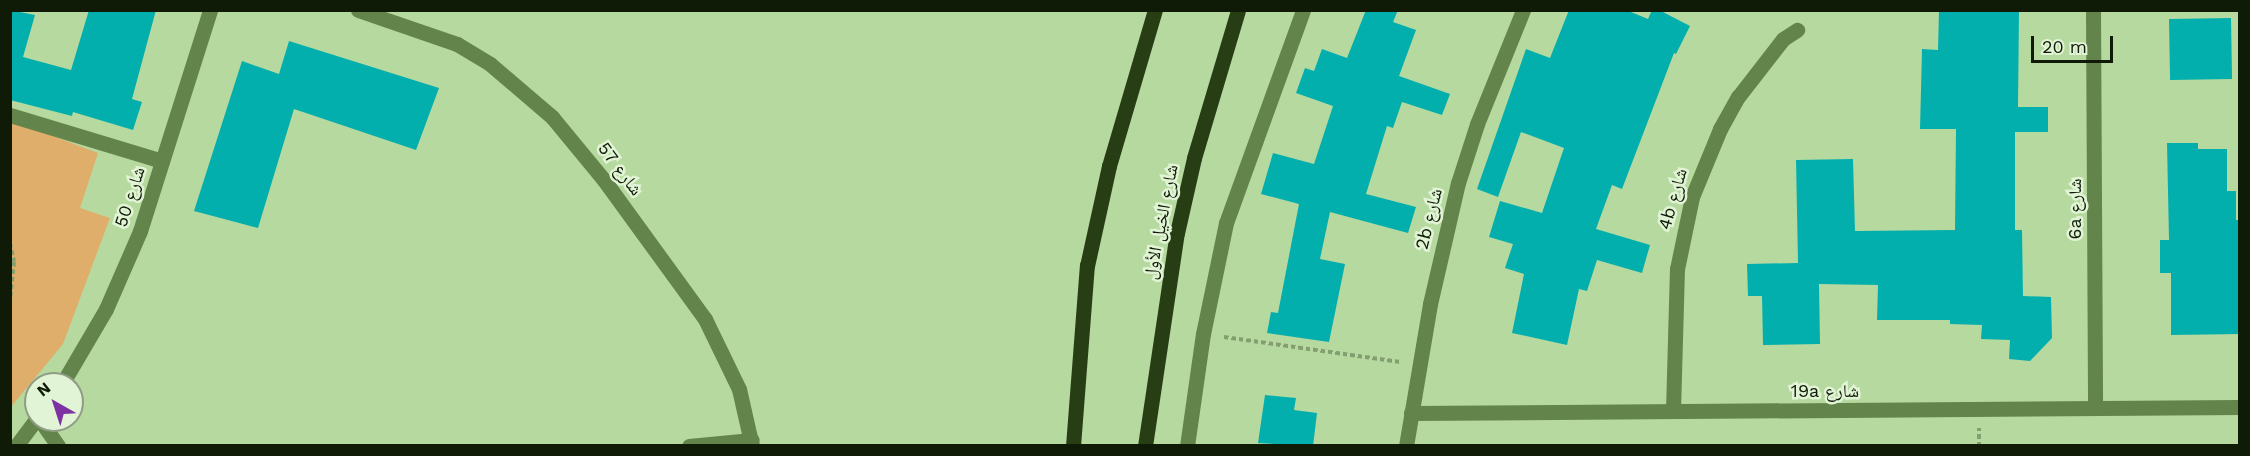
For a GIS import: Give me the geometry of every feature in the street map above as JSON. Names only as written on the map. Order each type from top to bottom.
[{"type":"main road","points":[[1073,446],[1087,266],[1109,166],[1155,10]]},
{"type":"main road","name":"شارع الخيل الأول","points":[[1145,446],[1177,233],[1199,137],[1238,10]]},
{"type":"street","name":"شارع 50","points":[[69,372],[124,271],[210,10]]},
{"type":"street","name":"شارع 57","points":[[358,10],[457,44],[523,89],[559,125],[705,319],[730,365],[752,442]]},
{"type":"street","points":[[1187,446],[1203,334],[1216,264],[1238,186],[1303,10]]},
{"type":"street","name":"2b شارع","points":[[1406,446],[1419,365],[1458,183],[1492,85],[1523,10]]},
{"type":"street","name":"6a شارع","points":[[2093,10],[2095,408]]},
{"type":"street","name":"4b شارع","points":[[1673,411],[1677,269],[1692,197],[1716,138],[1738,97],[1783,39],[1797,30]]},
{"type":"street","points":[[10,115],[162,161]]},
{"type":"street","name":"19a شارع","points":[[1411,413],[2240,407]]},
{"type":"street","points":[[16,446],[28,432]]},
{"type":"street","points":[[47,432],[58,446]]},
{"type":"street","points":[[689,446],[752,442]]},
{"type":"path","points":[[10,243],[14,262],[10,298]]},
{"type":"path","points":[[1203,334],[1419,365]]},
{"type":"shaded area","points":[[11,120],[98,153],[80,208],[110,218],[63,344],[40,372],[24,372],[24,391],[11,407]]},
{"type":"building","points":[[10,10],[35,15],[23,57],[71,70],[89,10],[156,10],[132,99],[142,102],[133,130],[73,112],[72,116],[10,100]]},
{"type":"building","points":[[1366,10],[1398,10],[1393,22],[1416,30],[1399,76],[1450,94],[1442,115],[1402,102],[1393,128],[1387,126],[1366,194],[1416,207],[1408,233],[1330,212],[1320,259],[1345,264],[1329,342],[1267,333],[1271,312],[1278,313],[1299,204],[1261,194],[1273,153],[1314,164],[1333,106],[1296,93],[1305,68],[1314,71],[1322,49],[1347,58]]},
{"type":"building","points":[[1569,10],[1626,10],[1648,19],[1652,10],[1659,10],[1690,26],[1676,54],[1674,53],[1622,189],[1612,185],[1596,229],[1650,245],[1642,273],[1597,260],[1587,291],[1579,289],[1567,345],[1512,333],[1524,274],[1505,268],[1513,244],[1489,237],[1500,201],[1542,213],[1564,148],[1521,132],[1498,197],[1477,189],[1526,49],[1550,58]]},
{"type":"building","points":[[1939,10],[2019,10],[2018,107],[2048,107],[2048,132],[2015,132],[2015,230],[2022,230],[2023,296],[2051,297],[2052,338],[2030,361],[2009,359],[2010,340],[1981,339],[1982,325],[1950,324],[1950,320],[1877,320],[1878,285],[1819,284],[1820,344],[1763,345],[1762,296],[1748,296],[1747,264],[1798,263],[1796,160],[1853,159],[1855,231],[1955,230],[1956,129],[1920,129],[1922,49],[1938,50]]},
{"type":"building","points":[[2231,18],[2232,79],[2170,80],[2169,19]]},
{"type":"building","points":[[289,41],[439,88],[416,150],[294,109],[258,228],[194,211],[242,61],[279,74]]},
{"type":"building","points":[[2167,143],[2198,143],[2198,149],[2227,149],[2227,191],[2236,191],[2236,220],[2240,220],[2240,334],[2171,335],[2171,273],[2160,273],[2160,240],[2169,240]]},
{"type":"building","points":[[1265,395],[1296,398],[1294,410],[1317,413],[1313,446],[1258,443]]}]
